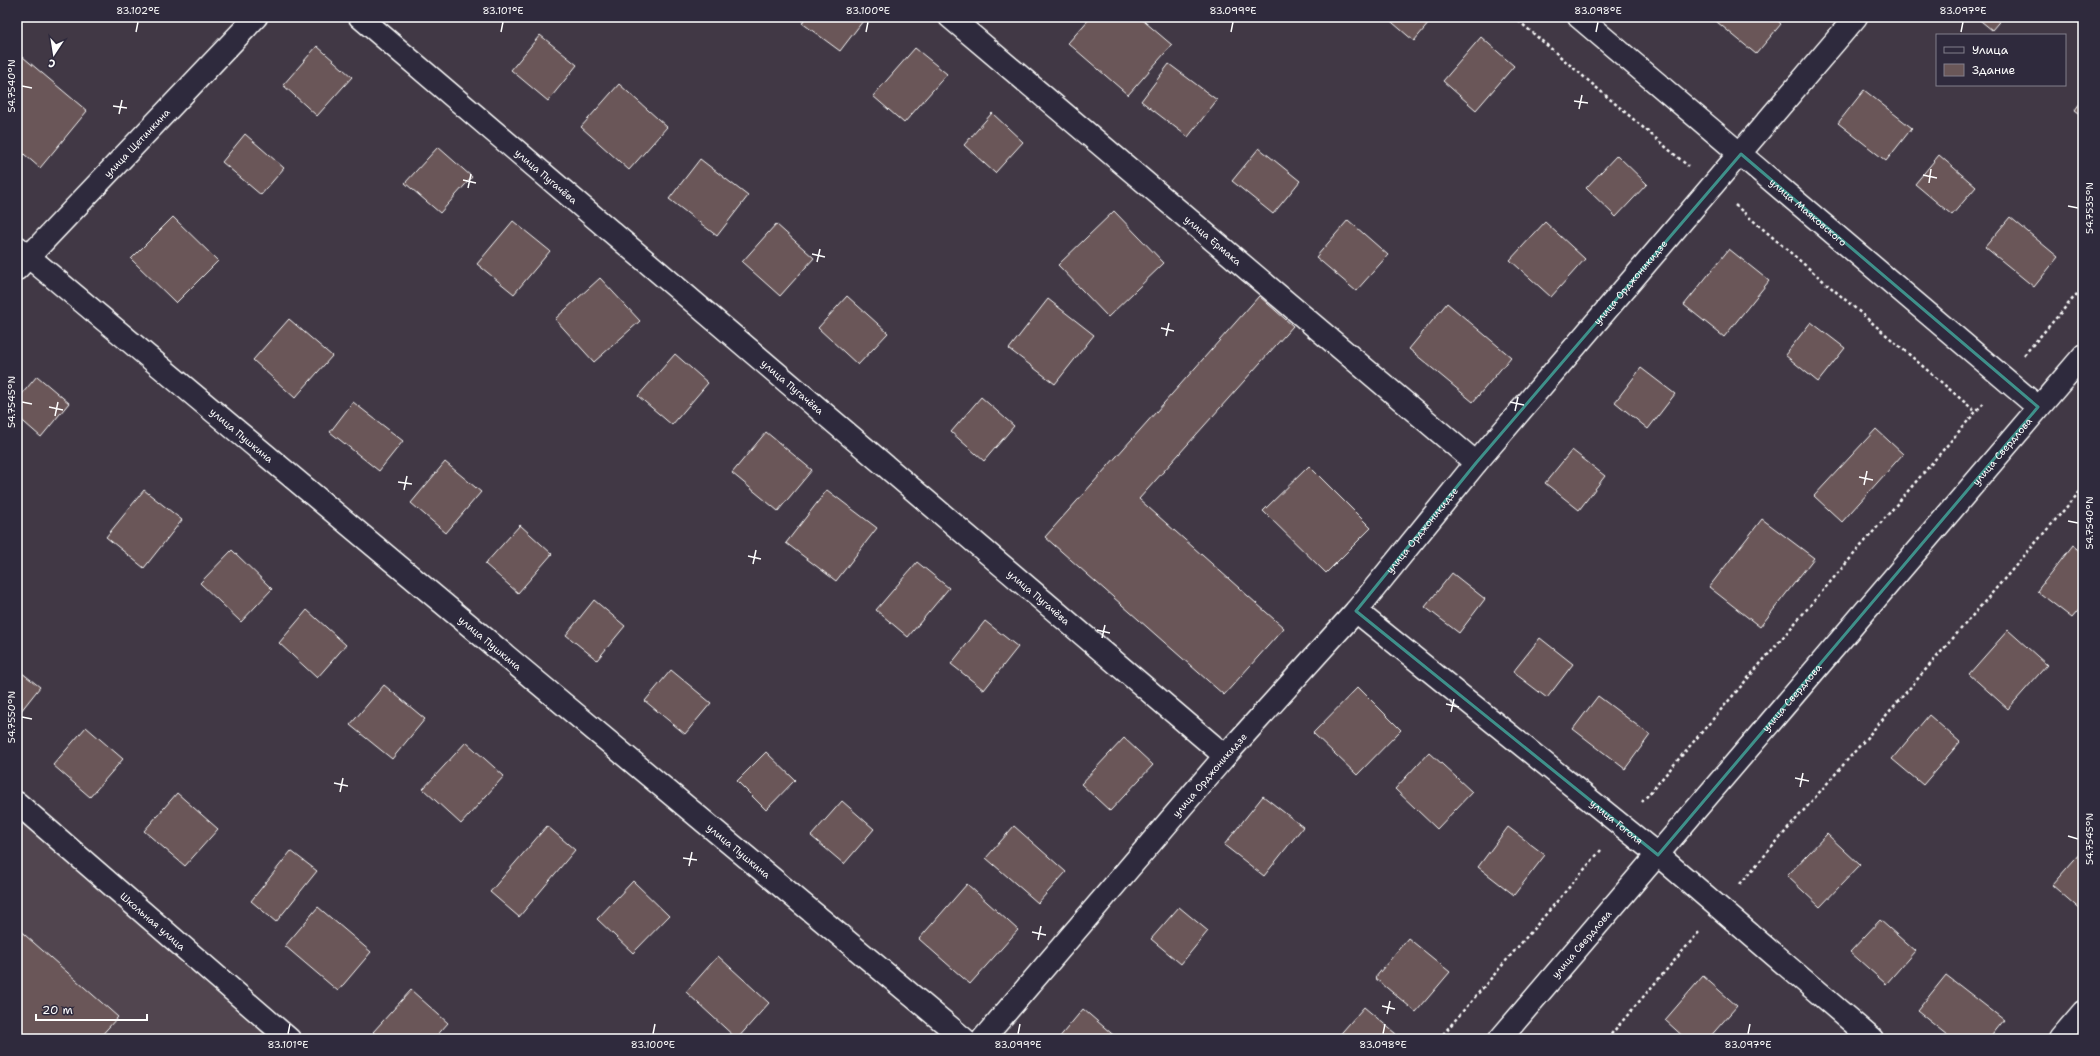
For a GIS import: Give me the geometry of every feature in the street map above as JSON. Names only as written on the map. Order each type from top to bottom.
[{"type":"street","name":"улица Щетинкина","points":[[21,257],[256,17]]},
{"type":"street","name":"улица Пугачёва","points":[[360,17],[1225,756]]},
{"type":"street","name":"улица Ермака","points":[[950,17],[1476,463]]},
{"type":"street","name":"улица Маяковского","points":[[1579,17],[2005,378],[2038,408]]},
{"type":"street","name":"улица Орджоникидзе","points":[[984,1039],[1225,756],[1356,611],[1476,463],[1713,187],[1856,17]]},
{"type":"street","name":"улица Пушкина","points":[[21,257],[964,1039]]},
{"type":"street","name":"улица Свердлова","points":[[1500,1039],[2083,356]]},
{"type":"street","name":"улица Гоголя","points":[[1356,611],[1658,855],[1872,1039]]},
{"type":"street","name":"Школьная улица","points":[[17,803],[289,1039]]},
{"type":"street","points":[[2060,1039],[2083,1012]]},
{"type":"path","points":[[1514,17],[1976,412]]},
{"type":"path","points":[[1439,1039],[2083,287]]},
{"type":"path","points":[[1606,1039],[2083,488]]},
{"type":"highlighted area","points":[[1741,154],[2038,407],[1658,855],[1356,611],[1476,463]]},
{"type":"shaded area","points":[[17,811],[282,1039],[17,1039]]},
{"type":"building","points":[[806,17],[866,17],[840,51],[802,23]]},
{"type":"building","points":[[1091,17],[1139,17],[1172,45],[1128,95],[1068,43]]},
{"type":"building","points":[[1386,17],[1434,17],[1414,41]]},
{"type":"building","points":[[1711,17],[1774,17],[1781,24],[1756,54]]},
{"type":"building","points":[[1976,17],[2003,17],[1992,30]]},
{"type":"building","points":[[540,35],[577,65],[548,101],[511,70]]},
{"type":"building","points":[[1481,37],[1514,66],[1476,110],[1443,81]]},
{"type":"building","points":[[317,46],[352,77],[317,116],[283,85]]},
{"type":"building","points":[[915,48],[947,74],[904,123],[873,96]]},
{"type":"building","points":[[17,52],[87,111],[40,168],[17,148]]},
{"type":"building","points":[[1169,64],[1217,100],[1188,137],[1141,101]]},
{"type":"building","points":[[619,84],[667,127],[629,170],[581,127]]},
{"type":"building","points":[[1864,90],[1912,128],[1886,161],[1838,123]]},
{"type":"building","points":[[2083,99],[2083,116],[2075,110]]},
{"type":"building","points":[[992,113],[1023,142],[995,173],[964,145]]},
{"type":"building","points":[[245,134],[284,168],[261,195],[222,162]]},
{"type":"building","points":[[438,147],[472,177],[440,213],[405,183]]},
{"type":"building","points":[[1259,148],[1300,181],[1273,214],[1232,181]]},
{"type":"building","points":[[1617,155],[1647,184],[1616,217],[1586,188]]},
{"type":"building","points":[[1939,155],[1976,187],[1952,215],[1915,184]]},
{"type":"building","points":[[700,159],[748,196],[717,236],[669,199]]},
{"type":"building","points":[[1114,211],[1164,263],[1108,317],[1058,265]]},
{"type":"building","points":[[173,217],[218,261],[176,303],[131,259]]},
{"type":"building","points":[[2010,217],[2058,257],[2034,287],[1985,247]]},
{"type":"building","points":[[1348,220],[1388,255],[1356,291],[1316,257]]},
{"type":"building","points":[[513,221],[550,251],[514,294],[477,264]]},
{"type":"building","points":[[1545,222],[1585,259],[1551,297],[1510,260]]},
{"type":"building","points":[[776,224],[814,258],[780,296],[742,262]]},
{"type":"building","points":[[1729,249],[1769,281],[1724,337],[1684,305]]},
{"type":"building","points":[[600,278],[640,321],[594,362],[555,319]]},
{"type":"building","points":[[847,296],[888,333],[858,365],[818,328]]},
{"type":"building","points":[[1259,296],[1293,326],[1139,499],[1284,628],[1224,695],[1045,537]]},
{"type":"building","points":[[1048,299],[1094,335],[1055,384],[1009,349]]},
{"type":"building","points":[[1447,303],[1511,357],[1473,402],[1409,349]]},
{"type":"building","points":[[289,319],[332,356],[295,398],[253,360]]},
{"type":"building","points":[[1811,322],[1845,348],[1818,382],[1785,355]]},
{"type":"building","points":[[675,354],[708,383],[672,425],[638,396]]},
{"type":"building","points":[[1641,368],[1675,394],[1648,429],[1615,402]]},
{"type":"building","points":[[37,376],[69,403],[41,437],[17,416],[17,400]]},
{"type":"building","points":[[981,397],[1014,426],[984,461],[951,432]]},
{"type":"building","points":[[353,402],[403,441],[379,471],[330,432]]},
{"type":"building","points":[[1876,429],[1903,454],[1842,522],[1814,496]]},
{"type":"building","points":[[766,432],[812,470],[778,511],[732,473]]},
{"type":"building","points":[[1572,450],[1605,476],[1579,510],[1545,483]]},
{"type":"building","points":[[445,462],[481,492],[446,533],[411,503]]},
{"type":"building","points":[[1309,466],[1371,528],[1326,573],[1263,511]]},
{"type":"building","points":[[144,490],[182,520],[144,568],[106,537]]},
{"type":"building","points":[[827,490],[877,528],[836,581],[786,543]]},
{"type":"building","points":[[1762,519],[1814,558],[1760,627],[1709,587]]},
{"type":"building","points":[[520,525],[552,554],[518,593],[485,564]]},
{"type":"building","points":[[2073,545],[2083,553],[2083,605],[2072,618],[2037,591]]},
{"type":"building","points":[[232,550],[272,589],[241,622],[200,583]]},
{"type":"building","points":[[917,562],[949,588],[908,637],[876,610]]},
{"type":"building","points":[[1452,573],[1485,599],[1459,633],[1425,607]]},
{"type":"building","points":[[594,600],[625,626],[597,660],[566,635]]},
{"type":"building","points":[[307,610],[346,645],[317,678],[279,643]]},
{"type":"building","points":[[985,621],[1018,647],[984,690],[951,664]]},
{"type":"building","points":[[2008,630],[2047,665],[2008,709],[1969,674]]},
{"type":"building","points":[[1540,638],[1573,664],[1547,698],[1513,672]]},
{"type":"building","points":[[17,669],[40,687],[17,716]]},
{"type":"building","points":[[671,670],[711,703],[685,734],[645,701]]},
{"type":"building","points":[[384,685],[425,719],[392,759],[350,725]]},
{"type":"building","points":[[1358,687],[1401,730],[1357,775],[1313,733]]},
{"type":"building","points":[[1598,696],[1650,735],[1625,769],[1573,729]]},
{"type":"building","points":[[1929,715],[1960,742],[1923,785],[1892,759]]},
{"type":"building","points":[[86,727],[123,759],[90,797],[53,765]]},
{"type":"building","points":[[1124,738],[1153,765],[1110,811],[1081,784]]},
{"type":"building","points":[[466,742],[504,776],[461,824],[423,789]]},
{"type":"building","points":[[766,752],[795,780],[766,810],[737,781]]},
{"type":"building","points":[[1429,752],[1472,792],[1437,829],[1395,789]]},
{"type":"building","points":[[177,793],[218,829],[185,866],[144,831]]},
{"type":"building","points":[[1263,796],[1303,827],[1264,876],[1224,845]]},
{"type":"building","points":[[842,801],[874,829],[844,864],[811,836]]},
{"type":"building","points":[[547,826],[575,850],[519,917],[490,892]]},
{"type":"building","points":[[1014,826],[1066,872],[1038,903],[986,858]]},
{"type":"building","points":[[1508,827],[1545,855],[1514,895],[1478,867]]},
{"type":"building","points":[[1827,834],[1860,865],[1820,907],[1787,876]]},
{"type":"building","points":[[291,851],[317,871],[276,922],[251,901]]},
{"type":"building","points":[[2081,852],[2083,854],[2083,912],[2052,885]]},
{"type":"building","points":[[633,881],[669,916],[633,953],[597,919]]},
{"type":"building","points":[[967,884],[1018,930],[970,984],[919,939]]},
{"type":"building","points":[[318,907],[371,952],[338,991],[285,946]]},
{"type":"building","points":[[1179,907],[1208,931],[1181,964],[1151,939]]},
{"type":"building","points":[[1880,920],[1915,951],[1886,984],[1850,952]]},
{"type":"building","points":[[17,928],[118,1017],[98,1039],[17,1039],[17,1028],[19,1026],[17,1024]]},
{"type":"building","points":[[1408,938],[1450,972],[1416,1012],[1375,978]]},
{"type":"building","points":[[718,956],[769,1003],[737,1039],[686,992]]},
{"type":"building","points":[[1946,975],[2004,1020],[1989,1039],[1952,1039],[1917,1011]]},
{"type":"building","points":[[1703,976],[1737,1006],[1708,1039],[1686,1039],[1665,1020]]},
{"type":"building","points":[[411,990],[448,1023],[434,1039],[380,1039],[373,1032]]},
{"type":"building","points":[[1364,1007],[1396,1034],[1391,1039],[1336,1039]]},
{"type":"building","points":[[1083,1009],[1118,1039],[1058,1039]]}]
